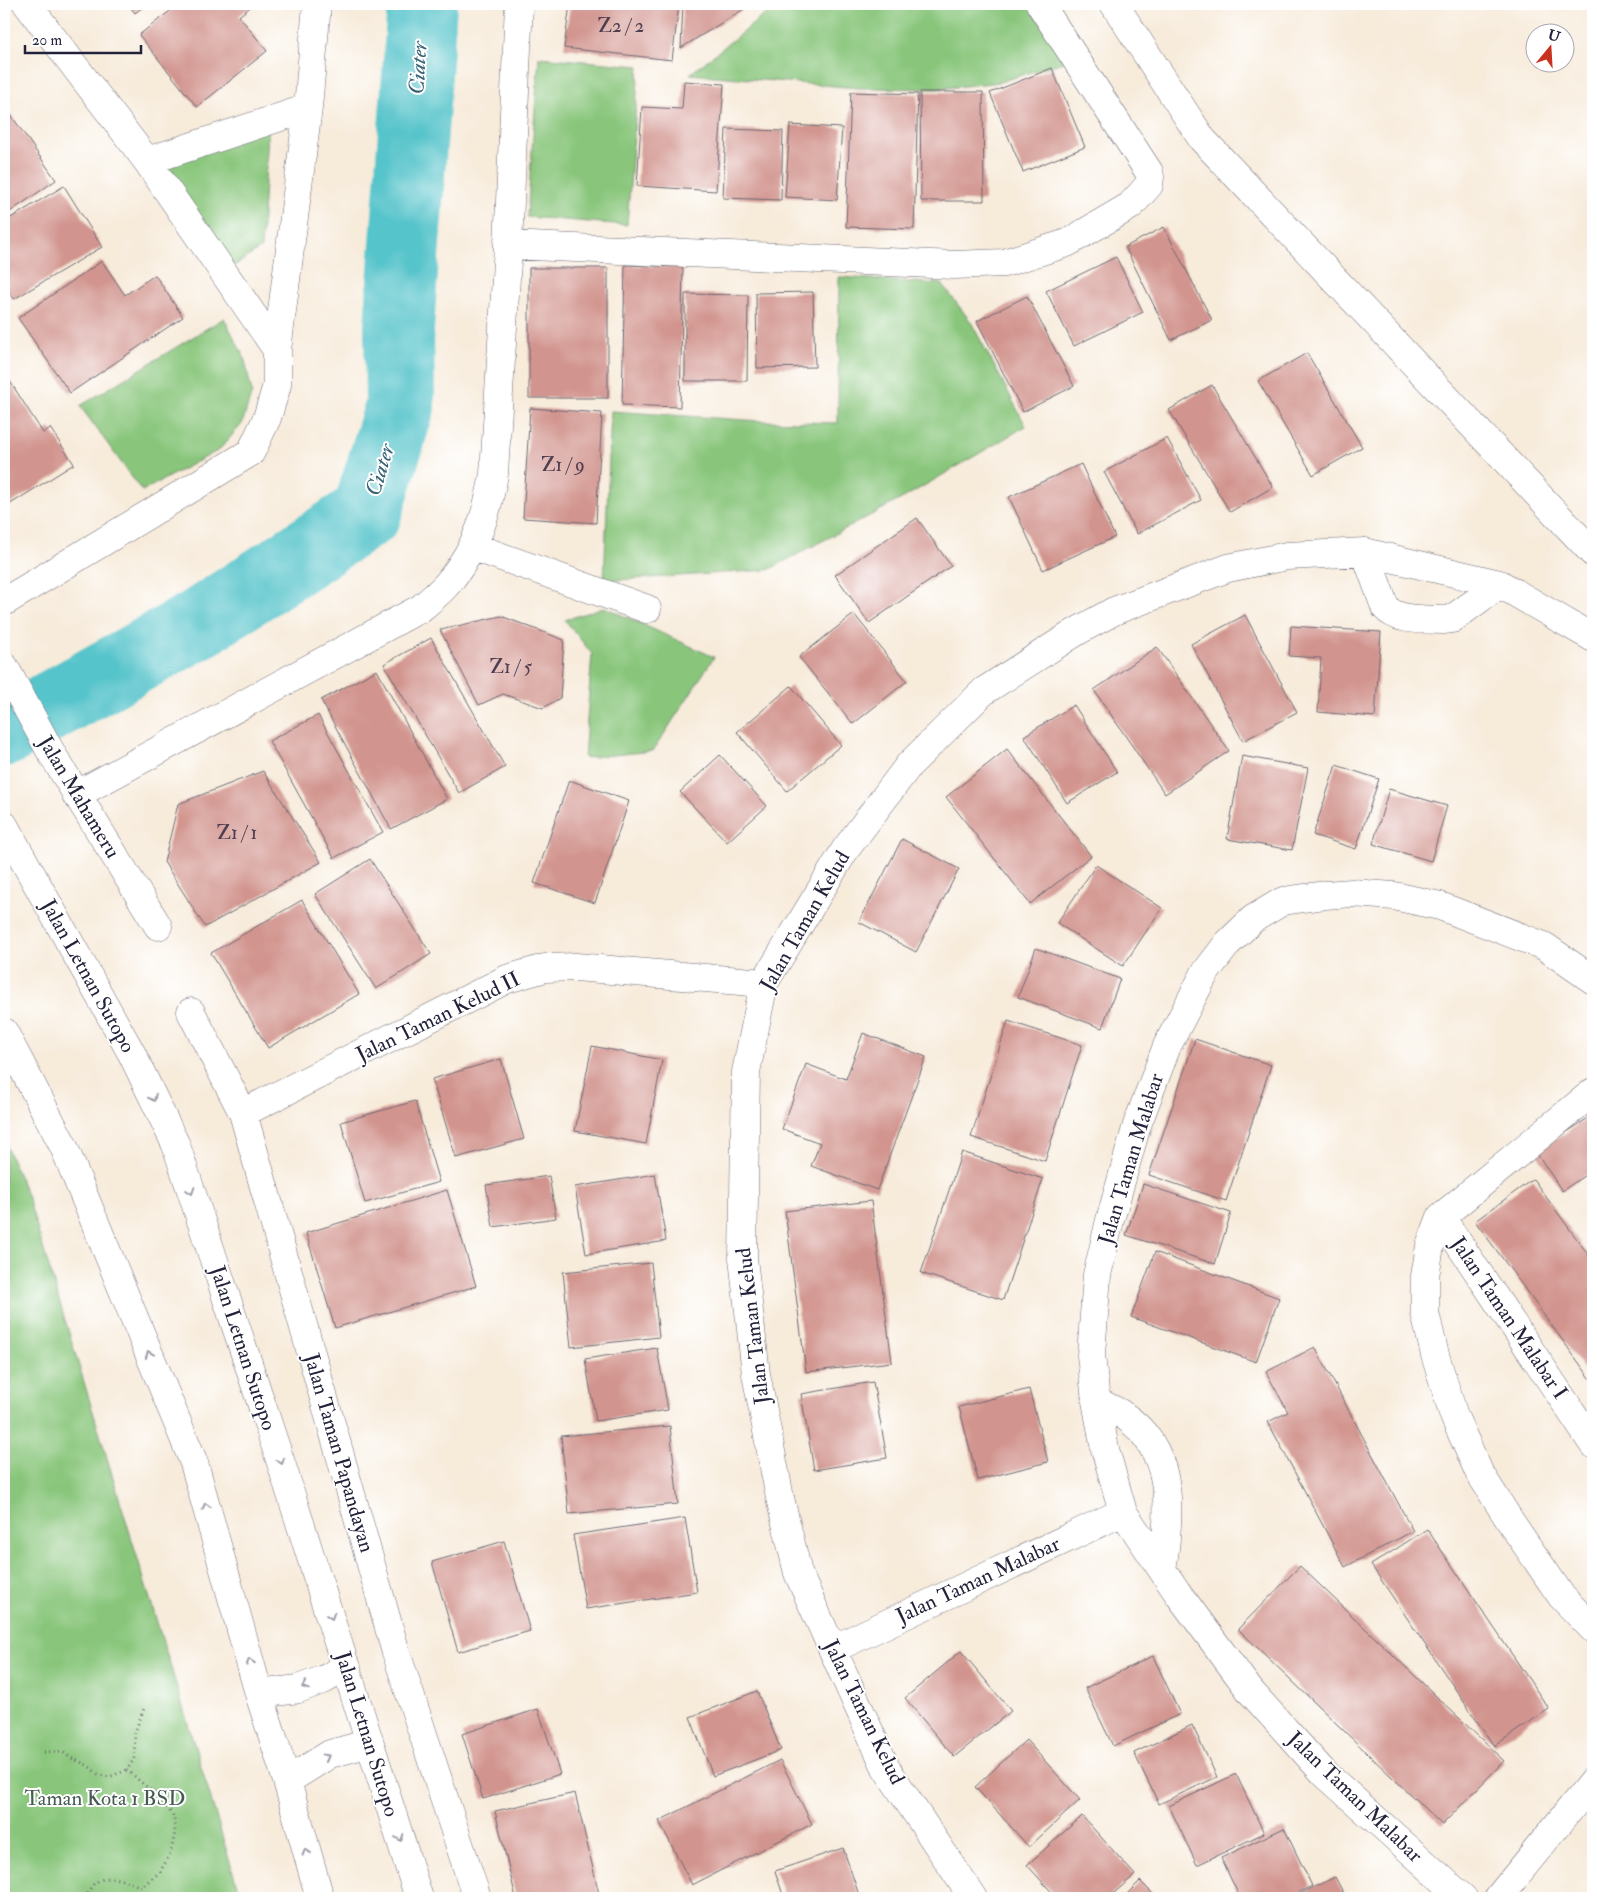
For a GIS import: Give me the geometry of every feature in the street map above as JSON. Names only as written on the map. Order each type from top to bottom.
[{"type":"street","points":[[27,4],[146,161],[277,350]]},
{"type":"street","points":[[4,602],[251,452],[267,418],[277,385],[277,350],[308,108],[317,4]]},
{"type":"street","points":[[76,795],[421,608],[452,580],[474,547],[488,507],[494,474],[508,245],[519,4]]},
{"type":"street","points":[[508,245],[954,265],[1004,263],[1067,243],[1130,206],[1148,188],[1150,177],[1149,172],[1040,4]]},
{"type":"street","points":[[1114,4],[1202,139],[1593,553]]},
{"type":"street","points":[[146,161],[308,108]]},
{"type":"street","points":[[474,547],[646,609]]},
{"type":"street","points":[[1365,552],[1385,607],[1392,614],[1445,620],[1452,619],[1500,584]]},
{"type":"street","name":"Jalan Taman Kelud","points":[[973,1898],[886,1768],[798,1573],[780,1498],[756,1374],[743,1258],[746,1072],[764,983],[844,850],[909,765],[984,691],[1076,632],[1114,611],[1228,568],[1288,556],[1365,552],[1500,584],[1593,638]]},
{"type":"street","name":"Jalan Mahameru","points":[[4,666],[76,795],[158,926]]},
{"type":"street","name":"Jalan Letnan Sutopo","points":[[9,834],[132,1054],[176,1145],[347,1667],[419,1898]]},
{"type":"street","name":"Jalan Taman Malabar","points":[[1463,1898],[1324,1773],[1252,1692],[1162,1570],[1123,1512],[1105,1449],[1096,1401],[1092,1354],[1097,1275],[1110,1220],[1137,1125],[1167,1046],[1205,973],[1228,943],[1252,919],[1283,901],[1352,893],[1394,896],[1440,906],[1544,946],[1593,980]]},
{"type":"street","name":"Jalan Taman Kelud II","points":[[243,1113],[507,979],[545,968],[576,967],[764,983]]},
{"type":"street","name":"Jalan Taman Papandayan","points":[[191,1012],[243,1113],[395,1649],[477,1898]]},
{"type":"street","points":[[4,1032],[64,1147],[194,1462],[259,1694],[287,1781],[320,1898]]},
{"type":"street","name":"Jalan Taman Malabar I","points":[[1593,1092],[1441,1217],[1430,1246],[1426,1268],[1425,1313],[1435,1355],[1454,1416],[1479,1472],[1512,1524],[1562,1596],[1593,1629]]},
{"type":"street","name":"Jalan Taman Malabar I","points":[[1441,1217],[1593,1444]]},
{"type":"street","points":[[1096,1401],[1121,1414],[1139,1429],[1151,1443],[1162,1468],[1167,1493],[1168,1529],[1162,1570]]},
{"type":"street","name":"Jalan Taman Malabar","points":[[833,1649],[1123,1512]]},
{"type":"street","points":[[259,1694],[298,1689],[325,1679],[347,1667]]},
{"type":"street","points":[[287,1781],[330,1754],[370,1743]]},
{"type":"street","points":[[1498,1898],[1593,1781]]},
{"type":"path","points":[[44,1752],[63,1752],[87,1765],[99,1775],[109,1777],[127,1770],[134,1758],[135,1732],[144,1708]]},
{"type":"path","points":[[86,1898],[93,1884],[106,1878],[120,1879],[141,1887],[160,1872],[171,1852],[175,1832],[174,1817],[162,1800],[127,1770]]},
{"type":"green space","points":[[778,4],[1028,4],[1066,61],[1000,82],[937,89],[858,88],[690,74]]},
{"type":"green space","points":[[539,57],[639,66],[627,225],[527,217]]},
{"type":"green space","points":[[269,117],[261,248],[234,266],[166,167]]},
{"type":"green space","points":[[839,277],[942,284],[971,322],[1026,426],[905,497],[768,570],[604,581],[611,411],[761,421],[838,423]]},
{"type":"green space","points":[[224,318],[244,357],[252,392],[242,424],[219,450],[142,491],[80,406]]},
{"type":"green space","points":[[604,607],[714,657],[653,751],[584,758],[592,654],[565,620]]},
{"type":"green space","name":"Taman Kota 1 BSD","points":[[4,1141],[27,1195],[241,1898],[4,1898]]},
{"type":"building","points":[[128,4],[147,4],[135,13]]},
{"type":"building","points":[[179,4],[254,4],[239,16],[267,51],[197,107],[139,35]]},
{"type":"building","points":[[570,4],[679,4],[672,60],[564,48]]},
{"type":"building","points":[[683,4],[752,4],[681,48]]},
{"type":"building","points":[[1052,68],[1085,147],[1023,172],[990,93]]},
{"type":"building","points":[[684,81],[724,84],[716,191],[637,186],[642,107],[682,109]]},
{"type":"building","points":[[851,92],[918,94],[914,229],[846,227]]},
{"type":"building","points":[[920,92],[983,92],[984,201],[921,201]]},
{"type":"building","points":[[11,115],[56,180],[4,216],[4,120]]},
{"type":"building","points":[[790,125],[842,128],[837,200],[785,197]]},
{"type":"building","points":[[726,129],[783,131],[781,200],[723,198]]},
{"type":"building","points":[[64,186],[102,247],[14,299],[4,283],[4,222]]},
{"type":"building","points":[[1164,227],[1212,320],[1171,340],[1125,247]]},
{"type":"building","points":[[1116,257],[1143,312],[1074,346],[1046,291]]},
{"type":"building","points":[[102,261],[125,295],[155,275],[183,317],[70,393],[18,318]]},
{"type":"building","points":[[625,265],[683,267],[680,407],[622,405]]},
{"type":"building","points":[[529,268],[608,268],[608,398],[529,398]]},
{"type":"building","points":[[813,292],[815,367],[757,368],[756,293]]},
{"type":"building","points":[[685,294],[748,295],[747,381],[685,381]]},
{"type":"building","points":[[1027,296],[1074,386],[1023,412],[977,321]]},
{"type":"building","points":[[1307,353],[1362,447],[1313,475],[1258,381]]},
{"type":"building","points":[[6,375],[43,433],[50,428],[74,464],[4,508],[4,377]]},
{"type":"building","points":[[1212,385],[1273,487],[1230,512],[1169,410]]},
{"type":"building","points":[[530,408],[602,413],[596,523],[523,518]]},
{"type":"building","points":[[1167,438],[1201,500],[1137,534],[1104,472]]},
{"type":"building","points":[[1081,464],[1115,537],[1043,570],[1009,497]]},
{"type":"building","points":[[917,518],[951,566],[869,623],[835,575]]},
{"type":"building","points":[[854,614],[907,681],[853,724],[799,657]]},
{"type":"building","points":[[1245,615],[1297,712],[1243,741],[1191,644]]},
{"type":"building","points":[[501,616],[564,640],[560,698],[543,708],[503,694],[479,705],[440,630]]},
{"type":"building","points":[[1291,626],[1381,632],[1375,717],[1318,712],[1321,658],[1289,656]]},
{"type":"building","points":[[431,638],[505,767],[459,793],[384,664]]},
{"type":"building","points":[[1157,647],[1229,751],[1165,794],[1094,690]]},
{"type":"building","points":[[377,670],[447,799],[391,829],[321,700]]},
{"type":"building","points":[[791,686],[841,745],[787,791],[737,732]]},
{"type":"building","points":[[1074,705],[1117,772],[1067,803],[1024,736]]},
{"type":"building","points":[[318,715],[383,832],[334,858],[269,741]]},
{"type":"building","points":[[1007,749],[1091,856],[1030,904],[946,797]]},
{"type":"building","points":[[720,755],[767,806],[727,842],[680,792]]},
{"type":"building","points":[[1242,756],[1308,768],[1292,850],[1227,839]]},
{"type":"building","points":[[1336,765],[1379,779],[1356,849],[1313,835]]},
{"type":"building","points":[[263,771],[321,862],[205,927],[164,862],[178,804]]},
{"type":"building","points":[[569,780],[629,801],[595,903],[534,883]]},
{"type":"building","points":[[1389,789],[1447,806],[1431,861],[1373,844]]},
{"type":"building","points":[[902,839],[959,869],[916,952],[859,922]]},
{"type":"building","points":[[370,859],[431,954],[376,989],[315,894]]},
{"type":"building","points":[[1096,865],[1162,908],[1123,966],[1057,923]]},
{"type":"building","points":[[302,900],[359,994],[268,1048],[211,953]]},
{"type":"building","points":[[1036,948],[1120,979],[1102,1028],[1018,997]]},
{"type":"building","points":[[1008,1021],[1082,1045],[1045,1161],[971,1137]]},
{"type":"building","points":[[863,1033],[926,1057],[877,1190],[811,1166],[820,1143],[782,1129],[806,1064],[846,1079]]},
{"type":"building","points":[[1195,1039],[1271,1065],[1226,1201],[1149,1175]]},
{"type":"building","points":[[592,1046],[662,1060],[646,1144],[575,1131]]},
{"type":"building","points":[[501,1059],[524,1139],[456,1158],[432,1079]]},
{"type":"building","points":[[415,1101],[439,1182],[365,1203],[341,1122]]},
{"type":"building","points":[[1593,1115],[1593,1174],[1591,1171],[1562,1191],[1536,1152]]},
{"type":"building","points":[[962,1152],[1043,1179],[1003,1300],[921,1273]]},
{"type":"building","points":[[655,1174],[666,1241],[586,1254],[575,1187]]},
{"type":"building","points":[[549,1176],[556,1218],[493,1227],[486,1185]]},
{"type":"building","points":[[1533,1179],[1593,1261],[1593,1382],[1475,1221]]},
{"type":"building","points":[[1143,1184],[1231,1213],[1215,1264],[1126,1235]]},
{"type":"building","points":[[447,1190],[476,1286],[335,1328],[306,1233]]},
{"type":"building","points":[[871,1201],[892,1362],[806,1372],[785,1211]]},
{"type":"building","points":[[1155,1252],[1279,1298],[1256,1362],[1131,1317]]},
{"type":"building","points":[[651,1263],[659,1337],[571,1347],[563,1272]]},
{"type":"building","points":[[1315,1347],[1413,1531],[1345,1567],[1268,1422],[1288,1412],[1266,1372]]},
{"type":"building","points":[[657,1348],[668,1410],[596,1421],[585,1359]]},
{"type":"building","points":[[873,1382],[887,1458],[814,1470],[801,1394]]},
{"type":"building","points":[[1029,1389],[1048,1462],[978,1480],[959,1407]]},
{"type":"building","points":[[670,1426],[678,1504],[569,1514],[561,1436]]},
{"type":"building","points":[[685,1518],[697,1592],[586,1609],[573,1535]]},
{"type":"building","points":[[1427,1529],[1549,1709],[1494,1746],[1371,1565]]},
{"type":"building","points":[[504,1541],[530,1631],[458,1652],[432,1562]]},
{"type":"building","points":[[1300,1566],[1504,1761],[1442,1825],[1238,1629]]},
{"type":"building","points":[[961,1651],[1011,1711],[954,1757],[905,1698]]},
{"type":"building","points":[[1153,1656],[1180,1714],[1113,1746],[1085,1688]]},
{"type":"building","points":[[757,1691],[781,1750],[713,1776],[690,1717]]},
{"type":"building","points":[[538,1709],[560,1774],[483,1799],[462,1734]]},
{"type":"building","points":[[1192,1725],[1217,1777],[1159,1804],[1134,1753]]},
{"type":"building","points":[[1026,1740],[1080,1800],[1029,1847],[975,1787]]},
{"type":"building","points":[[780,1760],[812,1824],[692,1885],[659,1821]]},
{"type":"building","points":[[1236,1774],[1264,1833],[1197,1865],[1169,1806]]},
{"type":"building","points":[[575,1793],[600,1898],[516,1898],[495,1811]]},
{"type":"building","points":[[1082,1816],[1135,1875],[1108,1898],[1057,1898],[1027,1865]]},
{"type":"building","points":[[1284,1828],[1312,1886],[1287,1898],[1240,1898],[1221,1858]]},
{"type":"building","points":[[843,1848],[860,1898],[784,1898],[775,1871]]},
{"type":"building","points":[[1335,1877],[1346,1898],[1291,1898]]},
{"type":"building","points":[[1140,1881],[1157,1898],[1123,1898]]},
{"type":"waterway","name":"Ciater","points":[[4,732],[200,623],[367,513],[400,406],[399,328],[422,4]]}]
